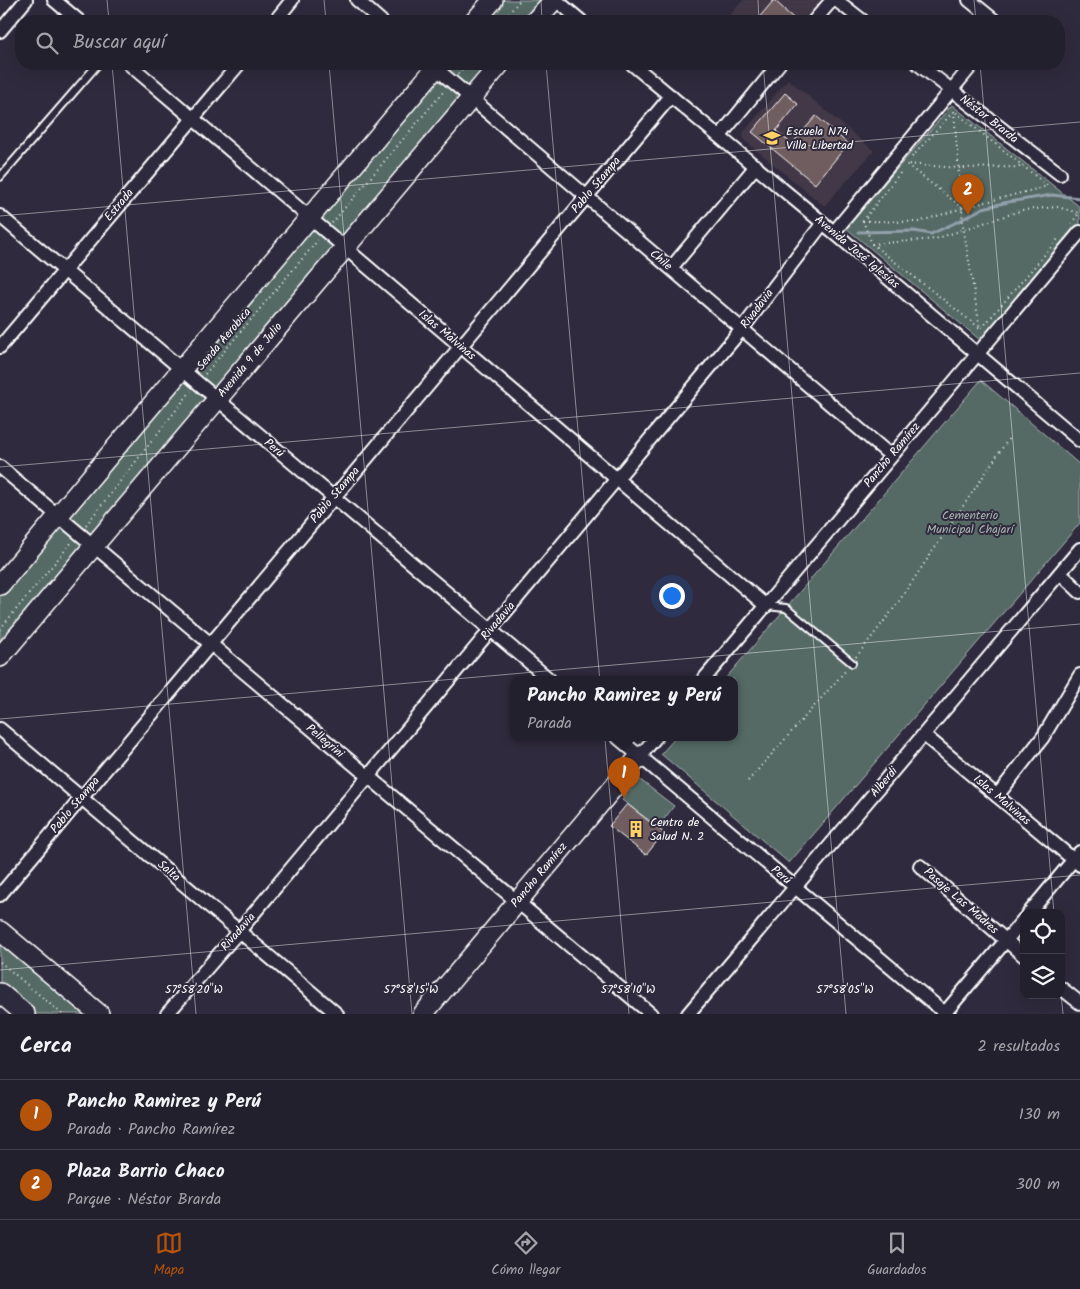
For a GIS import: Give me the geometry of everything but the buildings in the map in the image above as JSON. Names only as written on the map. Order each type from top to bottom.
[{"type":"main road","points":[[480,15],[493,0]]},
{"type":"main road","points":[[541,15],[555,0]]},
{"type":"main road","points":[[0,585],[431,70]]},
{"type":"main road","name":"Avenida 9 de Julio","points":[[0,657],[495,70]]},
{"type":"main road","name":"Pancho Ramírez","points":[[423,1014],[640,756]]},
{"type":"main road","points":[[0,931],[99,1014]]},
{"type":"main road","points":[[0,993],[25,1014]]},
{"type":"street","points":[[0,31],[26,0]]},
{"type":"street","points":[[54,0],[72,15]]},
{"type":"street","points":[[280,15],[292,0]]},
{"type":"street","points":[[356,0],[374,15]]},
{"type":"street","points":[[555,0],[574,15]]},
{"type":"street","points":[[819,15],[832,0]]},
{"type":"street","points":[[836,0],[855,15]]},
{"type":"street","points":[[969,0],[988,15]]},
{"type":"street","name":"Islas Malvinas","points":[[136,70],[766,606]]},
{"type":"street","name":"Estrada","points":[[0,347],[234,70]]},
{"type":"street","name":"Chile","points":[[440,70],[891,456]]},
{"type":"street","name":"Avenida José Iglesias","points":[[639,70],[823,222],[1080,442]]},
{"type":"street","points":[[720,136],[774,70]]},
{"type":"street","name":"Néstor Brarda","points":[[926,70],[1060,174]]},
{"type":"street","points":[[834,232],[968,70]]},
{"type":"street","name":"Pablo Stampa","points":[[0,895],[671,96]]},
{"type":"street","points":[[671,268],[756,166]]},
{"type":"street","name":"Perú","points":[[0,216],[545,676]]},
{"type":"street","name":"Rivadavia","points":[[167,1014],[239,931],[742,329],[823,222]]},
{"type":"street","name":"Pancho Ramírez","points":[[707,676],[1080,232]]},
{"type":"street","name":"Pellegrini","points":[[0,467],[651,1014]]},
{"type":"street","name":"Alberdi","points":[[688,1014],[1080,549]]},
{"type":"street","points":[[1060,574],[1080,592]]},
{"type":"street","points":[[997,796],[1043,737],[1080,674]]},
{"type":"street","name":"Salta","points":[[0,728],[337,1014]]},
{"type":"street","name":"Islas Malvinas","points":[[924,735],[997,796],[1078,859]]},
{"type":"street","name":"Perú","points":[[622,741],[945,1014]]},
{"type":"street","name":"Pancho Ramírez","points":[[640,756],[653,741]]},
{"type":"street","points":[[1033,909],[1078,859]]},
{"type":"street","name":"Pasaje Las Madres","points":[[920,866],[1021,954]]},
{"type":"street","points":[[945,1014],[1020,924]]},
{"type":"street","points":[[1065,991],[1080,1003]]},
{"type":"lane","points":[[0,177],[93,70]]},
{"type":"lane","points":[[766,606],[786,608],[852,663]]},
{"type":"path","points":[[507,15],[520,0]]},
{"type":"path","name":"Senda Aerobica","points":[[0,629],[79,534],[198,383],[461,70]]},
{"type":"path","points":[[906,164],[954,111]]},
{"type":"path","points":[[863,221],[918,222],[1048,186],[954,111]]},
{"type":"path","points":[[954,111],[963,208],[963,230],[980,329]]},
{"type":"path","points":[[906,164],[959,168],[1024,167]]},
{"type":"path","points":[[906,164],[963,208]]},
{"type":"path","points":[[863,221],[901,171]]},
{"type":"path","points":[[872,244],[935,239],[1022,210],[1057,207],[1079,214],[1067,228]]},
{"type":"path","points":[[863,221],[872,244],[980,329]]},
{"type":"path","points":[[980,329],[1061,235]]},
{"type":"path","points":[[748,781],[852,663],[895,607],[1009,438]]},
{"type":"path","points":[[0,962],[62,1014]]},
{"type":"shaded area","points":[[743,0],[821,1],[809,15],[730,15]]},
{"type":"shaded area","points":[[788,79],[874,151],[824,206],[744,140],[743,133]]},
{"type":"green space","points":[[498,0],[546,0],[535,15],[485,15]]},
{"type":"green space","points":[[448,70],[488,70],[471,90]]},
{"type":"green space","points":[[435,75],[463,99],[345,240],[315,217]]},
{"type":"green space","points":[[952,105],[1080,207],[1080,224],[980,340],[846,228]]},
{"type":"green space","points":[[310,225],[338,248],[217,392],[187,369]]},
{"type":"green space","points":[[182,376],[210,400],[93,540],[64,516]]},
{"type":"green space","name":"Cementerio Municipal Chajarí","points":[[981,380],[1080,465],[1080,523],[789,863],[661,754],[672,741],[738,741],[738,676],[728,676]]},
{"type":"green space","points":[[58,521],[88,546],[0,650],[0,590]]},
{"type":"green space","points":[[639,779],[674,806],[658,827],[622,800]]},
{"type":"green space","points":[[0,944],[86,1014],[34,1014],[0,984]]},
{"type":"waterway","points":[[858,232],[914,231],[931,234],[983,208],[1052,195],[1080,198]]},
{"type":"place","name":"Escuela N74 Villa Libertad","points":[[772,138]]},
{"type":"place","name":"Plaza Barrio Chaco","points":[[968,215]]},
{"type":"place","name":"Pancho Ramirez y Perú","points":[[624,798]]},
{"type":"place","name":"Centro de Salud N. 2","points":[[636,829]]}]
